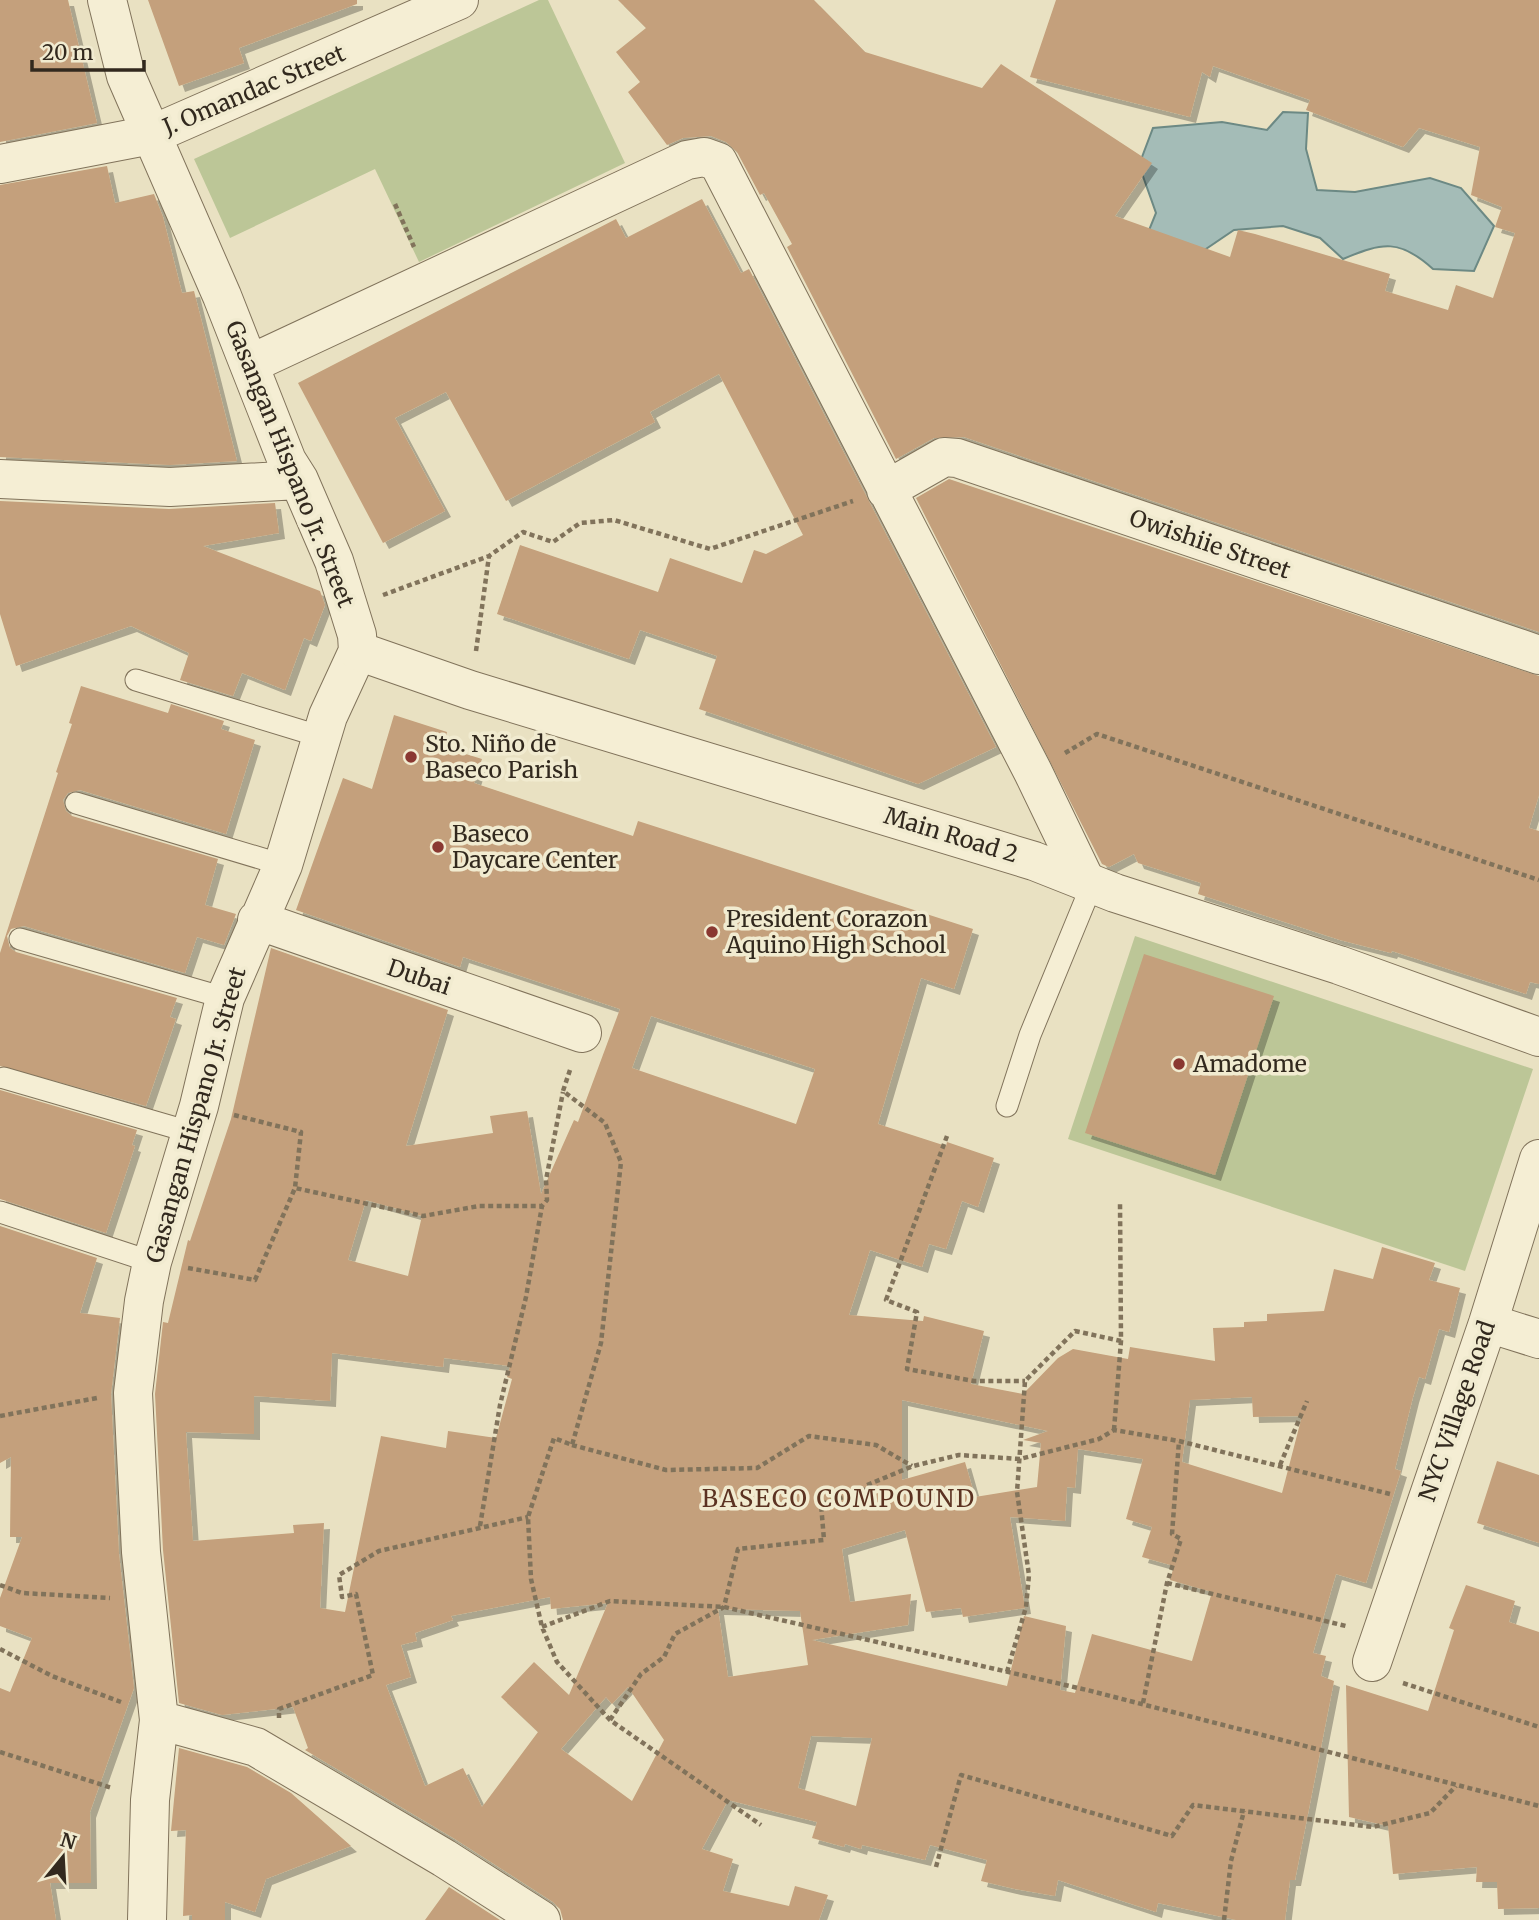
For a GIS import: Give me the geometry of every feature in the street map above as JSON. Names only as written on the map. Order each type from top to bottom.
[{"type":"street","name":"Gasangan Hispano Jr. Street","points":[[107,0],[126,76],[250,364],[286,461],[299,480],[334,561],[349,607],[358,651],[322,737],[283,865],[225,998],[195,1119],[152,1262],[133,1393],[146,1598],[158,1712],[150,1800],[147,1920]]},
{"type":"street","name":"J. Omandac Street","points":[[0,164],[151,135],[459,0]]},
{"type":"street","points":[[250,364],[687,160],[704,157],[718,162],[1033,772],[1086,882]]},
{"type":"street","name":"Owishiie Street","points":[[886,490],[944,457],[957,458],[1539,655]]},
{"type":"street","points":[[0,479],[170,487],[299,480]]},
{"type":"street","name":"Main Road 2","points":[[358,651],[470,690],[1034,860],[1086,882],[1339,965],[1539,1037]]},
{"type":"street","name":"Dubai","points":[[257,920],[582,1033]]},
{"type":"street","name":"NYC Village Road","points":[[1376,1648],[1488,1323],[1539,1159]]},
{"type":"street","points":[[1488,1323],[1539,1339]]},
{"type":"street","points":[[158,1712],[256,1747],[444,1858],[541,1920]]},
{"type":"lane","points":[[136,680],[322,737]]},
{"type":"lane","points":[[76,803],[283,865]]},
{"type":"lane","points":[[1007,1105],[1030,1035],[1088,894],[1086,882]]},
{"type":"lane","points":[[20,939],[225,998]]},
{"type":"lane","points":[[4,1078],[195,1119]]},
{"type":"lane","points":[[0,1212],[152,1262]]},
{"type":"path","points":[[395,204],[428,280]]},
{"type":"path","points":[[349,607],[489,556],[523,531],[552,542],[580,523],[614,520],[710,549],[886,490]]},
{"type":"path","points":[[470,690],[489,556]]},
{"type":"path","points":[[1033,772],[1097,734],[1539,880]]},
{"type":"path","points":[[480,1526],[500,1405],[540,1231],[542,1206],[547,1200],[547,1180],[563,1091],[582,1033]]},
{"type":"path","points":[[563,1091],[605,1123],[621,1162],[601,1343],[572,1445]]},
{"type":"path","points":[[152,1262],[255,1280],[295,1188],[301,1132],[195,1119]]},
{"type":"path","points":[[947,1136],[886,1300],[917,1312],[906,1369],[974,1381],[1025,1381]]},
{"type":"path","points":[[295,1188],[423,1216],[479,1206],[542,1206]]},
{"type":"path","points":[[1114,1430],[1121,1340],[1120,1202]]},
{"type":"path","points":[[1007,1672],[1026,1607],[1029,1575],[1017,1492],[1025,1381],[1074,1331],[1121,1340]]},
{"type":"path","points":[[0,1416],[133,1393]]},
{"type":"path","points":[[1280,1465],[1307,1401]]},
{"type":"path","points":[[610,1720],[641,1674],[664,1657],[675,1634],[724,1608],[738,1549],[824,1540],[821,1504],[864,1491],[867,1485],[913,1466],[959,1455],[1020,1459],[1099,1439],[1114,1430],[1179,1441],[1424,1503]]},
{"type":"path","points":[[761,1825],[610,1720],[557,1662],[542,1627],[531,1579],[528,1517],[554,1438],[666,1470],[757,1468],[809,1436],[876,1445],[913,1466]]},
{"type":"path","points":[[1143,1703],[1167,1583],[1181,1539],[1172,1534],[1179,1441]]},
{"type":"path","points":[[266,1754],[279,1726],[279,1709],[373,1675],[356,1594],[342,1597],[339,1575],[379,1551],[442,1539],[480,1526],[528,1517]]},
{"type":"path","points":[[1167,1583],[1376,1648],[1387,1678],[1539,1727]]},
{"type":"path","points":[[0,1585],[22,1593],[146,1598]]},
{"type":"path","points":[[542,1627],[610,1601],[724,1608],[1143,1703],[1539,1806]]},
{"type":"path","points":[[0,1649],[91,1692],[158,1712]]},
{"type":"path","points":[[0,1752],[150,1800]]},
{"type":"path","points":[[936,1867],[961,1775],[1172,1836],[1193,1805],[1373,1827],[1430,1814],[1456,1786]]},
{"type":"path","points":[[1224,1920],[1231,1861],[1244,1811]]},
{"type":"green space","points":[[539,0],[548,0],[625,163],[419,262],[375,169],[230,238],[194,159]]},
{"type":"green space","points":[[1135,936],[1533,1069],[1465,1271],[1068,1139]]},
{"type":"water","points":[[1283,112],[1308,113],[1306,149],[1317,190],[1355,192],[1430,178],[1461,188],[1494,226],[1474,271],[1433,269],[1411,252],[1391,246],[1369,249],[1343,259],[1320,238],[1283,226],[1234,230],[1197,255],[1145,240],[1156,213],[1139,165],[1153,128],[1222,122],[1267,130]]},
{"type":"building","points":[[0,0],[68,0],[97,123],[0,142]]},
{"type":"building","points":[[148,0],[357,0],[357,4],[239,48],[244,63],[179,86]]},
{"type":"building","points":[[618,0],[814,0],[865,52],[982,88],[1001,64],[1152,163],[1115,216],[1230,257],[1238,230],[1255,234],[1390,274],[1385,291],[1448,310],[1456,285],[1493,298],[1515,233],[1495,227],[1502,207],[1471,195],[1480,147],[1419,128],[1403,147],[1306,110],[1310,100],[1213,66],[1210,77],[1202,72],[1190,117],[1030,77],[1056,0],[1539,0],[1539,632],[964,437],[934,438],[896,459],[787,247],[792,244],[764,193],[760,195],[737,152],[726,142],[711,136],[683,138],[667,145],[628,92],[640,82],[616,52],[646,28]]},
{"type":"building","points":[[107,166],[115,203],[154,194],[163,217],[182,293],[194,291],[237,461],[170,465],[0,457],[0,185]]},
{"type":"building","points":[[702,199],[741,273],[749,269],[996,747],[918,784],[699,709],[717,656],[640,630],[629,659],[497,614],[520,545],[658,592],[670,558],[742,583],[754,550],[766,554],[803,535],[719,374],[650,412],[655,422],[506,501],[446,392],[395,418],[445,511],[383,543],[298,383],[616,219],[626,238]]},
{"type":"building","points":[[949,479],[1539,676],[1539,795],[1529,828],[1539,831],[1539,984],[1530,982],[1526,994],[1392,951],[1391,953],[1340,940],[1198,894],[1201,883],[1138,863],[1134,854],[1109,867],[1102,864],[916,498]]},
{"type":"building","points":[[0,501],[169,509],[275,503],[279,533],[203,546],[320,591],[325,605],[311,641],[304,638],[285,690],[242,673],[233,696],[180,680],[189,653],[131,626],[16,666],[0,614]]},
{"type":"building","points":[[81,686],[168,713],[171,704],[224,721],[221,729],[255,740],[226,834],[80,790],[68,793],[63,800],[66,811],[72,816],[218,859],[205,905],[236,914],[224,945],[197,937],[185,973],[24,926],[11,929],[7,936],[10,948],[16,952],[177,998],[170,1017],[176,1019],[146,1106],[0,1066],[0,953],[58,773],[56,772]]},
{"type":"building","points":[[394,715],[447,732],[443,747],[482,759],[474,783],[633,836],[638,821],[973,929],[954,989],[921,978],[878,1124],[946,1146],[947,1142],[994,1158],[978,1207],[962,1201],[946,1249],[929,1244],[922,1267],[870,1250],[849,1315],[923,1321],[924,1316],[984,1331],[971,1384],[1023,1394],[1058,1358],[1073,1349],[1128,1359],[1130,1347],[1215,1361],[1213,1328],[1244,1327],[1244,1322],[1267,1321],[1267,1314],[1324,1311],[1334,1269],[1373,1279],[1382,1247],[1435,1263],[1429,1280],[1460,1288],[1449,1332],[1439,1329],[1425,1379],[1419,1377],[1395,1469],[1401,1471],[1366,1583],[1336,1574],[1313,1653],[1326,1656],[1321,1676],[1334,1681],[1295,1880],[1290,1880],[1285,1920],[1236,1920],[1158,1903],[1156,1912],[1058,1880],[1055,1896],[1015,1889],[981,1881],[987,1860],[930,1845],[925,1860],[862,1845],[861,1849],[845,1844],[844,1847],[812,1838],[817,1822],[728,1800],[702,1849],[733,1859],[723,1891],[789,1906],[795,1886],[828,1895],[819,1920],[563,1920],[560,1909],[553,1902],[455,1839],[305,1750],[308,1748],[293,1707],[222,1715],[179,1703],[163,1550],[155,1394],[163,1322],[168,1323],[188,1240],[190,1241],[231,1119],[271,948],[448,1010],[406,1146],[493,1133],[490,1116],[527,1111],[541,1194],[574,1120],[578,1122],[620,1009],[463,957],[460,967],[296,910],[343,778],[372,789]],"holes":[[[651,1016],[815,1069],[796,1124],[632,1068]],[[366,1200],[422,1216],[408,1276],[348,1260]],[[332,1353],[443,1367],[444,1358],[510,1366],[507,1377],[512,1379],[496,1438],[448,1431],[446,1448],[381,1436],[345,1612],[320,1608],[324,1523],[293,1525],[294,1533],[193,1541],[186,1432],[254,1434],[254,1396],[330,1401]],[[1252,1397],[1253,1417],[1302,1416],[1282,1493],[1182,1462],[1190,1400]],[[902,1400],[1048,1431],[1023,1440],[1041,1443],[1037,1487],[975,1497],[965,1462],[902,1480]],[[1078,1449],[1143,1459],[1126,1519],[1152,1527],[1142,1557],[1174,1566],[1170,1580],[1212,1592],[1192,1661],[1092,1634],[1075,1693],[1060,1690],[1066,1626],[1024,1616],[1007,1686],[812,1640],[908,1625],[911,1594],[850,1602],[842,1549],[905,1530],[926,1612],[961,1608],[963,1617],[1025,1608],[1010,1517],[1065,1521],[1067,1487],[1075,1488]],[[550,1597],[551,1609],[608,1603],[569,1695],[534,1662],[501,1697],[538,1732],[482,1807],[463,1768],[425,1786],[386,1685],[411,1677],[401,1645],[417,1641],[415,1633],[453,1620],[451,1616]],[[718,1609],[800,1611],[808,1665],[728,1677]],[[628,1687],[664,1740],[632,1801],[561,1749],[606,1697],[612,1704]],[[811,1736],[872,1738],[856,1806],[798,1788]]]},
{"type":"building","name":"Amadome","points":[[1144,954],[1274,996],[1215,1175],[1085,1133]]},
{"type":"building","points":[[0,1090],[137,1130],[132,1145],[135,1146],[106,1233],[0,1199]]},
{"type":"building","points":[[0,1226],[97,1258],[80,1313],[120,1318],[111,1394],[119,1554],[134,1688],[90,1812],[91,1883],[50,1883],[56,1920],[0,1920],[0,1688],[10,1692],[32,1638],[0,1626],[0,1598],[22,1537],[10,1537],[11,1457],[0,1463]]},
{"type":"building","points":[[1497,1461],[1539,1475],[1539,1543],[1477,1523]]},
{"type":"building","points":[[1466,1585],[1515,1601],[1509,1622],[1539,1632],[1539,1908],[1498,1909],[1497,1882],[1476,1882],[1477,1867],[1393,1874],[1388,1826],[1349,1817],[1346,1685],[1428,1711],[1454,1630],[1449,1628]]},
{"type":"building","points":[[179,1748],[247,1767],[291,1793],[351,1846],[266,1879],[255,1912],[225,1902],[225,1920],[192,1920],[192,1915],[183,1916],[186,1830],[171,1831]]},
{"type":"building","points":[[449,1887],[500,1920],[425,1920]]},
{"type":"place","name":"Sto. Niño de Baseco Parish","points":[[411,757]]},
{"type":"place","name":"Baseco Daycare Center","points":[[438,847]]},
{"type":"place","name":"President Corazon Aquino High School","points":[[712,932]]},
{"type":"place","name":"Amadome","points":[[1179,1064]]},
{"type":"district","name":"BASECO COMPOUND","points":[[839,1499]]}]
